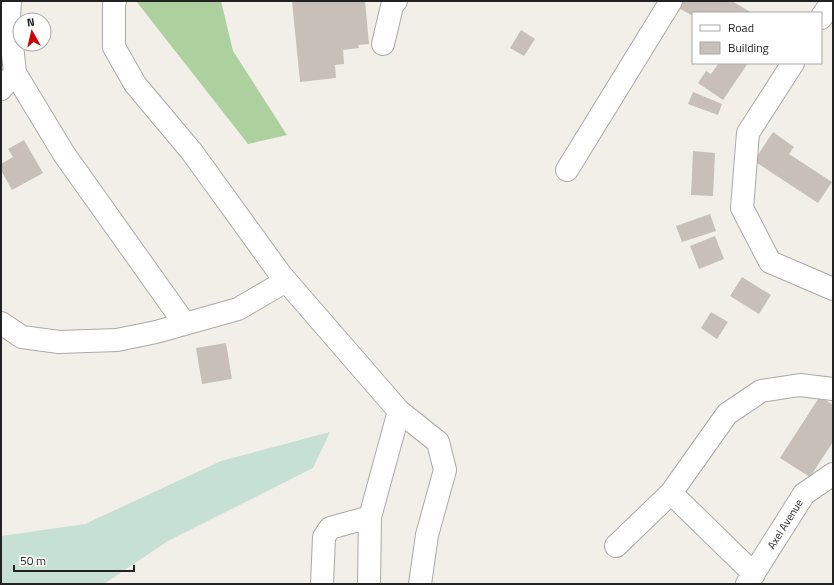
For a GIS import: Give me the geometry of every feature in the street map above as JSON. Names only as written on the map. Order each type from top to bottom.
[{"type":"street","points":[[10,1],[8,81],[64,154],[185,324]]},
{"type":"street","points":[[115,1],[114,47],[135,84],[192,152],[286,281],[399,411],[438,442],[445,470],[427,535],[420,584]]},
{"type":"street","points":[[383,44],[392,6],[396,1]]},
{"type":"street","points":[[567,170],[671,1]]},
{"type":"street","points":[[822,16],[832,1]]},
{"type":"street","points":[[792,64],[748,133],[742,208],[770,262],[833,289]]},
{"type":"street","points":[[1,323],[22,337],[59,342],[117,340],[156,332],[238,309],[286,281]]},
{"type":"street","points":[[616,546],[671,493],[727,414],[761,391],[800,385],[833,389]]},
{"type":"street","points":[[369,584],[370,516],[399,411]]},
{"type":"street","name":"Axel Avenue","points":[[750,579],[804,494],[833,474]]},
{"type":"street","points":[[671,493],[750,579]]},
{"type":"street","points":[[322,584],[324,537],[330,528],[370,516]]},
{"type":"green space","points":[[136,1],[221,1],[233,51],[287,135],[248,144]]},
{"type":"green space","points":[[330,432],[313,468],[168,541],[104,584],[1,584],[1,536],[85,524],[221,461]]},
{"type":"building","points":[[292,1],[365,1],[369,44],[358,45],[359,48],[343,50],[344,64],[335,65],[336,78],[300,82]]},
{"type":"building","points":[[678,1],[732,1],[750,12],[692,12],[692,15],[675,6]]},
{"type":"building","points":[[521,30],[535,39],[524,56],[510,48]]},
{"type":"building","points":[[718,64],[747,64],[723,100],[698,83],[706,71],[711,74]]},
{"type":"building","points":[[693,92],[722,104],[718,115],[688,104]]},
{"type":"building","points":[[773,132],[794,147],[789,154],[832,182],[818,203],[754,161]]},
{"type":"building","points":[[24,140],[43,173],[12,190],[1,170],[1,164],[13,157],[8,149]]},
{"type":"building","points":[[693,151],[715,153],[713,196],[691,195]]},
{"type":"building","points":[[710,214],[716,231],[682,242],[676,226]]},
{"type":"building","points":[[715,236],[724,259],[699,269],[690,246]]},
{"type":"building","points":[[742,277],[771,295],[759,314],[730,296]]},
{"type":"building","points":[[711,312],[728,322],[717,339],[701,328]]},
{"type":"building","points":[[226,343],[232,379],[202,384],[196,348]]},
{"type":"building","points":[[820,396],[833,405],[833,442],[810,477],[780,458]]}]
